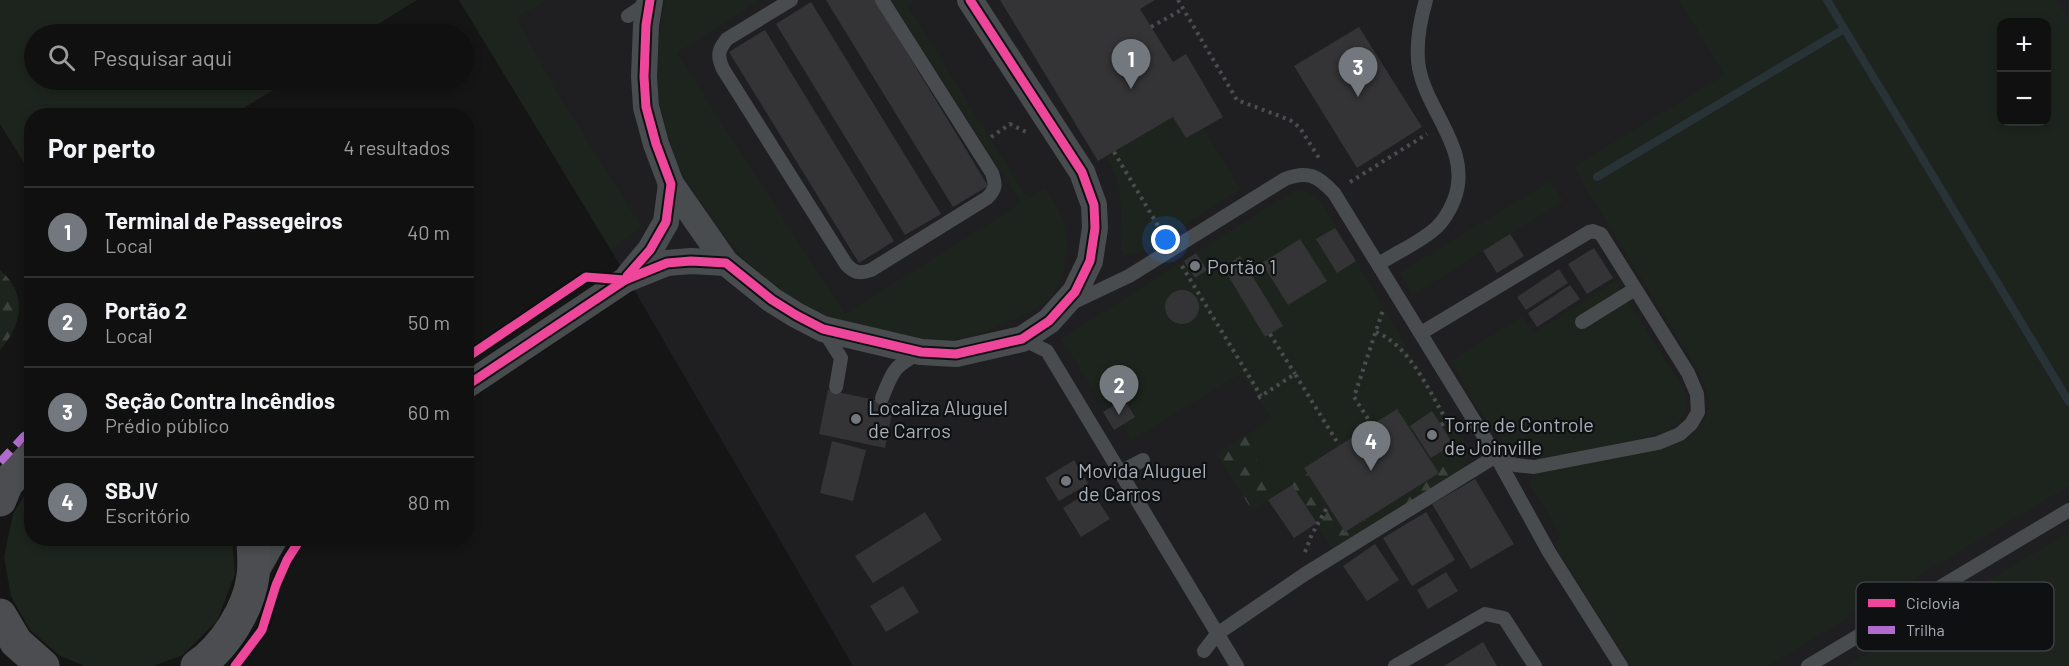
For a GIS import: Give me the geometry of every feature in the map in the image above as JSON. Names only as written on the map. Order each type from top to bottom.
[{"type":"main road","points":[[0,500],[8,483],[24,466]]},
{"type":"main road","points":[[204,664],[240,619],[253,577],[253,546]]},
{"type":"main road","points":[[7,641],[43,666]]},
{"type":"street","points":[[648,0],[644,77],[646,107],[656,144],[671,184],[726,263],[772,300],[823,329],[921,352],[956,354],[1022,339],[1055,315],[1075,292],[1090,261],[1095,228],[1094,205],[1082,172],[970,0]]},
{"type":"street","points":[[625,280],[650,250],[666,222],[671,184]]},
{"type":"street","points":[[474,381],[625,280],[667,263],[691,261],[726,263]]},
{"type":"street","points":[[253,577],[270,546]]},
{"type":"lane","points":[[628,16],[648,0]]},
{"type":"lane","points":[[791,0],[727,39],[720,48],[718,58],[846,264],[853,271],[862,273],[871,270],[987,198],[994,191],[996,184],[992,173],[882,0]]},
{"type":"lane","points":[[1379,264],[1435,229],[1451,207],[1456,194],[1460,169],[1455,148],[1428,95],[1419,67],[1418,42],[1426,0]]},
{"type":"lane","points":[[1047,351],[1055,315],[1129,276],[1285,179],[1297,174],[1311,175],[1322,181],[1334,193],[1392,285],[1496,456],[1549,552],[1621,666]]},
{"type":"lane","points":[[1421,333],[1589,232],[1601,234],[1688,373],[1697,394],[1698,412],[1691,424],[1680,434],[1658,443],[1534,467],[1515,465],[1496,456]]},
{"type":"lane","points":[[1582,322],[1635,289]]},
{"type":"lane","points":[[823,329],[841,358],[836,387]]},
{"type":"lane","points":[[1022,339],[1047,351],[1237,666]]},
{"type":"lane","points":[[882,398],[892,372],[900,364],[921,352]]},
{"type":"lane","points":[[1204,651],[1217,634],[1305,574],[1496,456]]},
{"type":"lane","points":[[1120,472],[1143,460]]},
{"type":"lane","points":[[1949,582],[2069,510]]},
{"type":"lane","points":[[1395,666],[1485,615],[1504,618],[1535,666]]},
{"type":"lane","points":[[1808,666],[1856,637]]},
{"type":"path","points":[[1178,0],[1237,100],[1290,120],[1300,128],[1322,163]]},
{"type":"path","points":[[1151,27],[1183,9]]},
{"type":"path","points":[[1010,124],[1032,135]]},
{"type":"path","points":[[1348,183],[1443,124]]},
{"type":"path","points":[[1114,152],[1260,397],[1295,374]]},
{"type":"path","points":[[1371,425],[1354,398],[1392,285]]},
{"type":"path","points":[[1376,332],[1393,342],[1406,355],[1447,422],[1441,425]]},
{"type":"path","points":[[1270,334],[1339,445]]},
{"type":"path","points":[[1305,574],[1304,559],[1308,543],[1328,506]]},
{"type":"shaded area","points":[[459,0],[2069,0],[2069,666],[853,666],[611,250]]},
{"type":"green space","points":[[0,0],[417,0],[378,24],[24,24],[24,90],[273,90],[244,108],[24,108],[24,163],[0,124]]},
{"type":"green space","points":[[459,0],[548,0],[516,18],[560,97],[642,227],[611,250],[474,24]]},
{"type":"green space","points":[[666,0],[760,0],[677,53],[845,314],[1021,203],[891,0],[916,0],[908,6],[1028,199],[1046,188],[1061,215],[1065,225],[1067,253],[1060,282],[1050,298],[1027,313],[968,337],[942,341],[916,340],[881,333],[846,322],[799,301],[766,279],[751,266],[725,236],[701,204],[682,173],[664,134],[659,114],[657,63],[660,27]]},
{"type":"green space","points":[[1679,0],[2057,0],[2069,20],[2069,486],[1908,582],[1856,582],[1856,613],[1768,666],[1631,666],[1553,543],[1562,537],[1530,481],[1533,475],[1686,441],[1701,425],[1707,414],[1709,399],[1701,376],[1573,167],[1724,75]]},
{"type":"green space","points":[[1173,117],[1186,138],[1203,128],[1240,189],[1149,248],[1136,254],[1122,253],[1119,190],[1106,157]]},
{"type":"green space","points":[[1550,181],[1564,201],[1413,295],[1399,273]]},
{"type":"green space","points":[[1299,190],[1307,191],[1321,201],[1466,448],[1469,460],[1462,472],[1432,463],[1397,409],[1288,478],[1292,485],[1268,500],[1266,474],[1256,458],[1248,434],[1271,419],[1242,373],[1131,440],[1122,425],[1124,400],[1106,410],[1061,339],[1272,204]]},
{"type":"green space","points":[[0,270],[15,289],[19,310],[13,330],[0,350]]},
{"type":"green space","points":[[1615,281],[1684,389],[1687,405],[1684,416],[1672,427],[1656,434],[1614,445],[1537,458],[1518,453],[1507,445],[1488,423],[1450,361],[1523,316],[1534,333]]},
{"type":"green space","points":[[1248,434],[1272,492],[1268,500],[1252,510],[1216,453]]},
{"type":"green space","points":[[1450,452],[1462,472],[1335,552],[1287,478],[1304,468],[1345,532],[1438,474],[1432,463]]},
{"type":"green space","points":[[24,496],[24,546],[233,546],[235,574],[217,621],[183,655],[153,666],[85,666],[60,656],[30,630],[11,596],[4,557],[13,514]]},
{"type":"green space","points":[[2069,532],[2069,666],[1846,666],[1871,651],[2054,651],[2054,582],[1986,582]]},
{"type":"building","points":[[826,0],[875,0],[988,186],[953,207]]},
{"type":"building","points":[[1000,0],[1155,0],[1140,9],[1173,62],[1186,54],[1223,117],[1186,138],[1173,117],[1098,161]]},
{"type":"building","points":[[811,2],[941,214],[905,235],[776,24]]},
{"type":"building","points":[[1359,27],[1422,127],[1357,168],[1294,66]]},
{"type":"building","points":[[765,30],[894,241],[859,263],[729,52]]},
{"type":"building","points":[[1335,228],[1356,261],[1337,273],[1316,239]]},
{"type":"building","points":[[1510,234],[1524,256],[1497,273],[1483,251]]},
{"type":"building","points":[[1300,239],[1327,281],[1288,305],[1262,263]]},
{"type":"building","points":[[1594,248],[1613,278],[1587,294],[1568,264]]},
{"type":"building","name":"Portão 1","points":[[1196,253],[1207,270],[1195,278],[1184,261]]},
{"type":"building","points":[[1240,256],[1283,326],[1265,337],[1223,267]]},
{"type":"building","points":[[1559,269],[1568,283],[1526,310],[1517,297]]},
{"type":"building","points":[[1570,285],[1580,299],[1537,327],[1528,313]]},
{"type":"building","points":[[1182,290],[1194,295],[1199,307],[1194,319],[1182,324],[1170,319],[1165,307],[1170,295]]},
{"type":"building","name":"Localiza Aluguel de Carros","points":[[828,390],[894,404],[885,448],[819,434]]},
{"type":"building","points":[[1124,399],[1135,417],[1114,430],[1103,412]]},
{"type":"building","points":[[1397,409],[1439,473],[1345,532],[1304,468]]},
{"type":"building","name":"Torre de Controle de Joinville","points":[[1432,411],[1453,444],[1431,458],[1410,426]]},
{"type":"building","points":[[832,441],[866,450],[853,501],[820,493]]},
{"type":"building","name":"Movida Aluguel de Carros","points":[[1074,460],[1088,484],[1059,501],[1045,478]]},
{"type":"building","points":[[1475,479],[1514,544],[1471,569],[1432,504]]},
{"type":"building","points":[[1292,485],[1317,523],[1294,538],[1268,500]]},
{"type":"building","points":[[1091,490],[1110,519],[1081,537],[1063,508]]},
{"type":"building","points":[[925,512],[942,540],[873,583],[855,556]]},
{"type":"building","points":[[1426,512],[1455,560],[1412,586],[1383,538]]},
{"type":"building","points":[[1375,544],[1399,580],[1367,601],[1343,566]]},
{"type":"building","points":[[1446,572],[1458,591],[1428,609],[1417,590]]},
{"type":"building","points":[[903,586],[919,612],[886,632],[870,606]]},
{"type":"building","points":[[1483,642],[1497,666],[1444,666]]},
{"type":"waterway","points":[[1827,0],[2069,402]]},
{"type":"waterway","points":[[1597,177],[1844,29]]},
{"type":"marked path","points":[[0,462],[24,436]]},
{"type":"cycle path","points":[[627,276],[650,250],[666,222],[671,184],[656,144],[646,107],[644,77],[646,25],[650,0]]},
{"type":"cycle path","points":[[474,381],[625,280],[667,263],[691,261],[726,263],[772,300],[823,329],[921,352],[956,354],[1022,339],[1049,321],[1075,292],[1090,261],[1095,228],[1094,205],[1082,172],[970,0]]},
{"type":"cycle path","points":[[474,353],[586,277],[625,280]]},
{"type":"cycle path","points":[[235,666],[262,630],[276,585],[296,546]]},
{"type":"place","name":"Terminal de Passegeiros","points":[[1131,89]]},
{"type":"place","name":"Seção Contra Incêndios","points":[[1358,97]]},
{"type":"place","name":"Portão 1","points":[[1195,266]]},
{"type":"place","name":"Portão 2","points":[[1119,415]]},
{"type":"place","name":"Localiza Aluguel de Carros","points":[[856,419]]},
{"type":"place","name":"Torre de Controle de Joinville","points":[[1432,435]]},
{"type":"place","name":"SBJV","points":[[1371,471]]},
{"type":"place","name":"Movida Aluguel de Carros","points":[[1066,481]]}]
